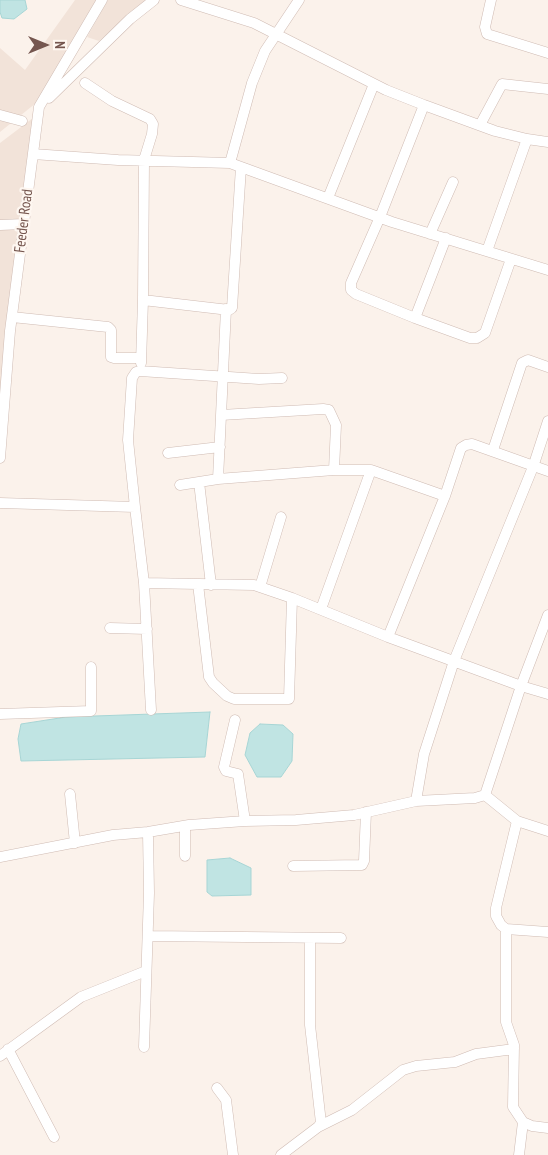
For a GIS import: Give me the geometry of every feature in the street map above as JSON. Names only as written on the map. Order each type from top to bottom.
[{"type":"street","name":"Feeder Road","points":[[0,458],[2,398],[38,107],[102,0]]},
{"type":"street","points":[[38,107],[130,19],[154,0]]},
{"type":"street","points":[[181,0],[254,23],[374,84],[424,105],[480,126],[526,139],[548,142]]},
{"type":"street","points":[[230,163],[254,76],[265,51],[299,0]]},
{"type":"street","points":[[492,0],[485,27],[487,34],[548,53]]},
{"type":"street","points":[[86,83],[112,101],[150,119],[152,122],[152,134],[144,160],[143,300],[140,371]]},
{"type":"street","points":[[328,198],[374,84]]},
{"type":"street","points":[[480,126],[502,84],[548,89]]},
{"type":"street","points":[[424,105],[380,217],[351,283],[351,290],[356,294],[414,318],[470,338],[481,337],[485,333],[511,258]]},
{"type":"street","points":[[0,115],[22,121]]},
{"type":"street","points":[[487,251],[526,139]]},
{"type":"street","points":[[33,154],[118,160],[230,163],[430,234],[511,258],[547,266]]},
{"type":"street","points":[[143,300],[226,309],[231,309],[234,305],[242,167]]},
{"type":"street","points":[[430,234],[453,182]]},
{"type":"street","points":[[0,225],[24,224]]},
{"type":"street","points":[[414,318],[446,238]]},
{"type":"street","points":[[218,479],[226,309]]},
{"type":"street","points":[[12,317],[108,327],[111,330],[111,357],[141,358]]},
{"type":"street","points":[[493,450],[522,363],[528,360],[548,367]]},
{"type":"street","points":[[152,710],[144,583],[128,440],[132,378],[136,372],[140,371],[222,377],[282,378]]},
{"type":"street","points":[[221,415],[323,408],[329,410],[336,425],[334,470]]},
{"type":"street","points":[[416,801],[424,754],[454,661],[533,466],[548,421]]},
{"type":"street","points":[[388,637],[445,496],[461,448],[472,444],[548,471]]},
{"type":"street","points":[[168,453],[220,447]]},
{"type":"street","points":[[180,485],[218,479],[334,470],[371,470],[445,496]]},
{"type":"street","points":[[321,609],[371,470]]},
{"type":"street","points":[[199,482],[211,585]]},
{"type":"street","points":[[0,503],[135,507]]},
{"type":"street","points":[[260,587],[280,517]]},
{"type":"street","points":[[144,583],[254,585],[321,609],[388,637],[521,686],[548,694]]},
{"type":"street","points":[[198,584],[209,677],[213,683],[234,699],[289,699],[292,598]]},
{"type":"street","points":[[485,795],[521,686],[548,615]]},
{"type":"street","points":[[110,628],[147,629]]},
{"type":"street","points":[[0,714],[91,712],[92,667]]},
{"type":"street","points":[[235,720],[224,767],[226,771],[239,775],[245,821]]},
{"type":"street","points":[[70,794],[74,843]]},
{"type":"street","points":[[0,857],[113,835],[245,821],[296,820],[366,812],[416,801],[475,798],[485,795]]},
{"type":"street","points":[[485,795],[517,821],[547,829]]},
{"type":"street","points":[[293,866],[362,865],[364,861],[366,812]]},
{"type":"street","points":[[517,821],[496,908],[498,920],[506,929],[506,1022],[514,1041],[512,1102],[515,1112],[523,1122],[532,1126],[548,1128]]},
{"type":"street","points":[[184,826],[185,856]]},
{"type":"street","points":[[144,1047],[148,936],[148,832]]},
{"type":"street","points":[[506,929],[548,932]]},
{"type":"street","points":[[148,936],[341,938]]},
{"type":"street","points":[[310,938],[310,1025],[321,1118],[318,1127]]},
{"type":"street","points":[[54,1137],[4,1052],[82,997],[146,971]]},
{"type":"street","points":[[281,1155],[318,1127],[352,1110],[403,1070],[416,1066],[455,1062],[476,1054],[514,1048]]},
{"type":"street","points":[[217,1088],[226,1100],[233,1155]]},
{"type":"street","points":[[519,1155],[523,1122]]},
{"type":"shaded area","points":[[75,0],[96,0],[36,103],[0,132],[0,48],[25,70]]},
{"type":"shaded area","points":[[108,0],[146,0],[99,41],[87,37]]},
{"type":"shaded area","points":[[33,118],[0,397],[0,143]]},
{"type":"water","points":[[0,0],[25,0],[27,9],[14,19],[2,18]]},
{"type":"water","points":[[210,712],[205,757],[21,761],[18,739],[21,724],[66,717]]},
{"type":"water","points":[[260,724],[283,725],[293,734],[292,761],[281,777],[257,777],[245,755],[250,733]]},
{"type":"water","points":[[230,858],[251,868],[251,895],[212,896],[207,892],[207,860]]}]
